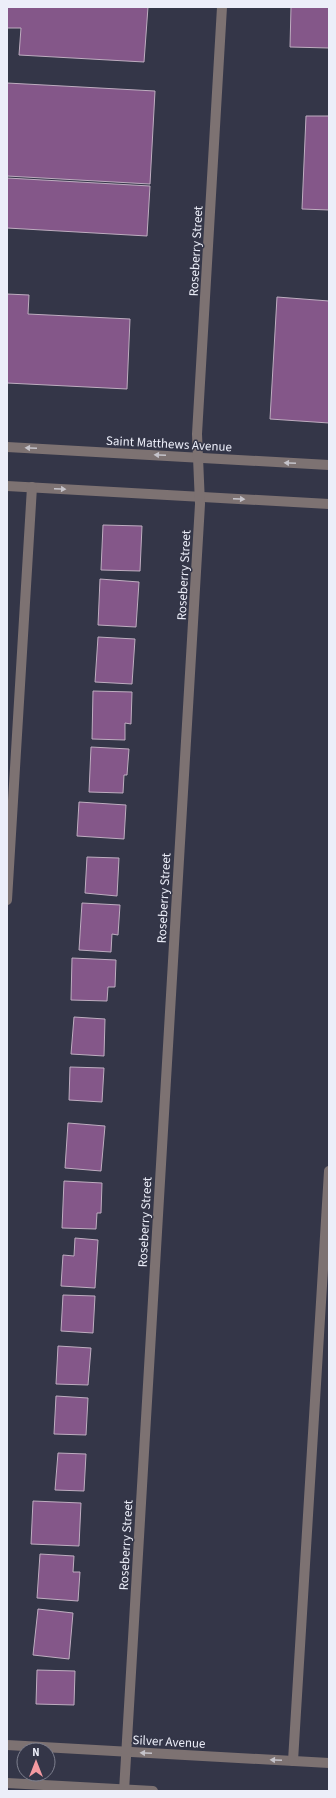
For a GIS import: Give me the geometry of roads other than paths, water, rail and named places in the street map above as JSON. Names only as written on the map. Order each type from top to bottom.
[{"type":"street","name":"Roseberry Street","points":[[124,1790],[200,497],[197,426],[222,7]]},
{"type":"street","name":"Saint Matthews Avenue","points":[[7,446],[329,465]]},
{"type":"street","points":[[7,486],[329,504]]},
{"type":"street","points":[[7,900],[32,487]]},
{"type":"street","points":[[293,1761],[329,1171]]},
{"type":"street","name":"Silver Avenue","points":[[7,1745],[329,1763]]},
{"type":"street","points":[[7,1783],[153,1791]]}]
